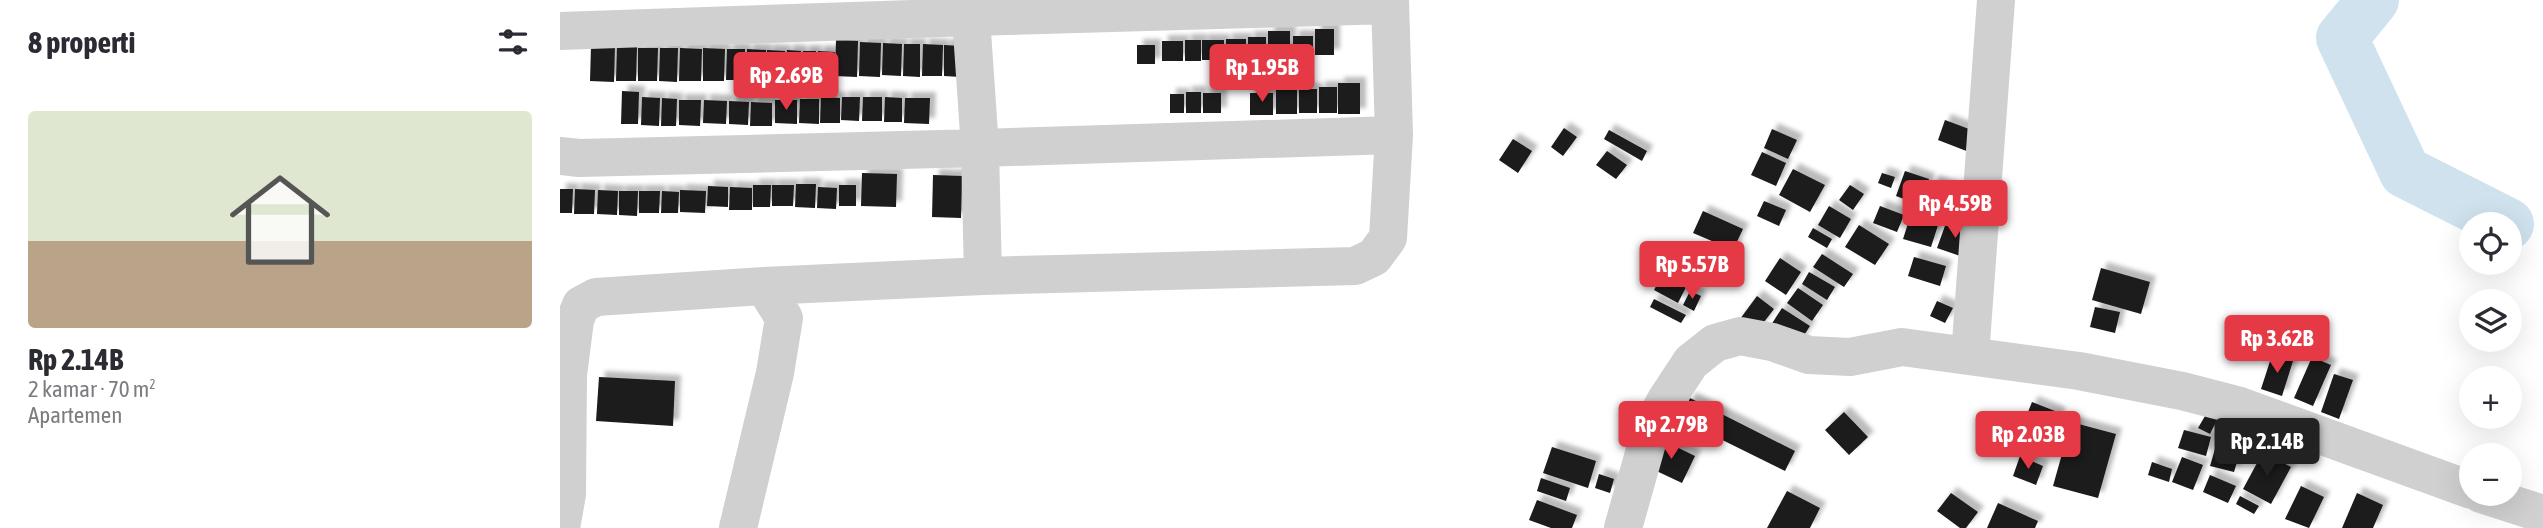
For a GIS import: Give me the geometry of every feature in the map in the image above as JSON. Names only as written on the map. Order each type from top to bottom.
[{"type":"street","points":[[1970,356],[1996,0]]},
{"type":"street","points":[[560,31],[971,8],[1390,3],[1394,135],[1388,238],[1374,257],[1355,267],[982,276],[596,297],[582,305],[575,320],[568,374],[567,494],[561,528]]},
{"type":"street","points":[[971,8],[980,148],[982,276]]},
{"type":"street","points":[[560,156],[579,158],[980,148],[1394,135]]},
{"type":"street","points":[[738,528],[775,373],[784,318],[764,286]]},
{"type":"street","points":[[1623,528],[1652,425],[1690,362],[1715,343],[1740,336],[1772,342],[1809,355],[1850,357],[1902,347],[2079,371],[2182,391],[2240,406],[2459,486]]},
{"type":"building","points":[[1315,29],[1334,29],[1334,55],[1315,55]]},
{"type":"building","points":[[1268,31],[1290,31],[1290,58],[1268,58]]},
{"type":"building","points":[[1293,36],[1313,36],[1313,57],[1293,57]]},
{"type":"building","points":[[1248,37],[1266,37],[1266,58],[1248,58]]},
{"type":"building","points":[[1226,39],[1246,39],[1246,59],[1226,59]]},
{"type":"building","points":[[836,40],[858,41],[857,77],[835,76]]},
{"type":"building","points":[[1185,40],[1201,40],[1201,61],[1185,61]]},
{"type":"building","points":[[1202,40],[1224,40],[1224,60],[1202,60]]},
{"type":"building","points":[[1162,41],[1183,41],[1183,61],[1162,61]]},
{"type":"building","points":[[860,42],[881,43],[880,77],[859,76]]},
{"type":"building","points":[[883,43],[902,44],[901,76],[882,75]]},
{"type":"building","points":[[904,44],[920,44],[920,77],[903,76]]},
{"type":"building","points":[[923,44],[943,45],[942,76],[922,76]]},
{"type":"building","points":[[944,45],[962,46],[961,77],[944,76]]},
{"type":"building","points":[[1137,45],[1155,45],[1155,64],[1137,64]]},
{"type":"building","points":[[591,46],[615,46],[614,82],[590,81]]},
{"type":"building","points":[[617,46],[637,47],[636,81],[616,81]]},
{"type":"building","points":[[638,48],[658,48],[657,81],[638,81]]},
{"type":"building","points":[[660,48],[678,48],[677,82],[659,81]]},
{"type":"building","points":[[680,48],[702,49],[701,81],[679,81]]},
{"type":"building","points":[[703,48],[725,49],[724,81],[703,81]]},
{"type":"building","points":[[727,49],[745,49],[744,80],[726,80]]},
{"type":"building","points":[[747,49],[766,50],[765,80],[746,79]]},
{"type":"building","points":[[767,50],[785,51],[784,80],[767,80]]},
{"type":"building","points":[[787,50],[801,51],[800,80],[786,80]]},
{"type":"building","points":[[803,51],[816,51],[815,79],[802,78]]},
{"type":"building","points":[[818,51],[835,52],[834,79],[818,79]]},
{"type":"building","points":[[1338,83],[1360,83],[1360,114],[1338,114]]},
{"type":"building","points":[[1319,87],[1337,87],[1337,113],[1319,113]]},
{"type":"building","points":[[1276,89],[1297,89],[1297,114],[1276,114]]},
{"type":"building","points":[[1299,89],[1317,89],[1317,113],[1299,113]]},
{"type":"building","points":[[622,91],[639,92],[638,124],[621,124]]},
{"type":"building","points":[[1186,92],[1201,92],[1201,113],[1186,113]]},
{"type":"building","points":[[1203,93],[1221,93],[1221,113],[1203,113]]},
{"type":"building","points":[[1250,93],[1273,93],[1273,115],[1250,115]]},
{"type":"building","points":[[1170,94],[1184,94],[1184,113],[1170,113]]},
{"type":"building","points":[[642,97],[660,98],[659,126],[641,125]]},
{"type":"building","points":[[821,97],[840,98],[840,123],[820,123]]},
{"type":"building","points":[[842,97],[860,97],[859,121],[841,120]]},
{"type":"building","points":[[863,97],[882,97],[882,121],[862,121]]},
{"type":"building","points":[[885,97],[902,98],[902,122],[884,122]]},
{"type":"building","points":[[662,98],[677,99],[676,126],[661,126]]},
{"type":"building","points":[[905,98],[930,98],[929,124],[904,123]]},
{"type":"building","points":[[800,99],[819,99],[819,124],[799,123]]},
{"type":"building","points":[[679,100],[701,100],[700,126],[679,125]]},
{"type":"building","points":[[704,100],[727,101],[726,124],[703,123]]},
{"type":"building","points":[[775,100],[797,100],[797,124],[775,123]]},
{"type":"building","points":[[729,101],[749,102],[748,125],[729,124]]},
{"type":"building","points":[[751,102],[772,103],[772,126],[750,126]]},
{"type":"building","points":[[1945,120],[1977,132],[1969,152],[1938,140]]},
{"type":"building","points":[[1564,128],[1577,137],[1563,156],[1551,147]]},
{"type":"building","points":[[1772,129],[1797,140],[1788,159],[1764,148]]},
{"type":"building","points":[[1609,130],[1647,151],[1642,161],[1604,139]]},
{"type":"building","points":[[1513,139],[1532,151],[1518,173],[1499,160]]},
{"type":"building","points":[[1607,151],[1627,165],[1616,179],[1596,165]]},
{"type":"building","points":[[1762,152],[1786,163],[1776,186],[1751,175]]},
{"type":"building","points":[[1793,169],[1825,185],[1810,212],[1779,195]]},
{"type":"building","points":[[1905,171],[1929,179],[1920,205],[1896,196]]},
{"type":"building","points":[[862,173],[897,174],[896,207],[861,206]]},
{"type":"building","points":[[1882,173],[1895,177],[1891,188],[1878,183]]},
{"type":"building","points":[[933,175],[962,176],[961,218],[932,217]]},
{"type":"building","points":[[1933,181],[1972,195],[1963,218],[1924,204]]},
{"type":"building","points":[[796,184],[816,184],[815,208],[795,207]]},
{"type":"building","points":[[753,185],[771,185],[770,207],[753,207]]},
{"type":"building","points":[[772,185],[794,185],[793,206],[772,206]]},
{"type":"building","points":[[839,185],[856,185],[856,206],[839,206]]},
{"type":"building","points":[[1850,185],[1864,194],[1853,210],[1839,200]]},
{"type":"building","points":[[708,186],[728,187],[728,207],[707,206]]},
{"type":"building","points":[[730,187],[752,188],[752,210],[729,210]]},
{"type":"building","points":[[818,187],[837,188],[836,209],[817,208]]},
{"type":"building","points":[[560,189],[573,189],[572,213],[560,213]]},
{"type":"building","points":[[575,189],[595,190],[594,214],[574,214]]},
{"type":"building","points":[[598,190],[618,191],[617,215],[597,214]]},
{"type":"building","points":[[680,190],[706,191],[705,213],[680,212]]},
{"type":"building","points":[[619,191],[638,191],[637,216],[619,215]]},
{"type":"building","points":[[639,191],[660,191],[659,213],[639,213]]},
{"type":"building","points":[[662,191],[679,192],[678,213],[661,213]]},
{"type":"building","points":[[1764,201],[1786,210],[1779,226],[1757,216]]},
{"type":"building","points":[[1829,206],[1851,219],[1840,238],[1818,225]]},
{"type":"building","points":[[1880,206],[1904,215],[1897,232],[1873,223]]},
{"type":"building","points":[[1703,211],[1743,229],[1733,250],[1693,233]]},
{"type":"building","points":[[1912,211],[1940,219],[1931,247],[1903,239]]},
{"type":"building","points":[[1946,223],[1972,231],[1963,257],[1937,248]]},
{"type":"building","points":[[1859,225],[1889,244],[1875,265],[1845,247]]},
{"type":"building","points":[[1813,228],[1832,239],[1827,248],[1808,237]]},
{"type":"building","points":[[1822,254],[1853,274],[1844,287],[1813,267]]},
{"type":"building","points":[[1914,257],[1946,266],[1940,286],[1908,276]]},
{"type":"building","points":[[1780,258],[1801,272],[1786,295],[1765,281]]},
{"type":"building","points":[[2101,268],[2150,282],[2141,314],[2092,300]]},
{"type":"building","points":[[1809,272],[1835,287],[1827,300],[1802,284]]},
{"type":"building","points":[[1663,273],[1687,285],[1678,303],[1654,290]]},
{"type":"building","points":[[1798,288],[1823,305],[1812,321],[1787,303]]},
{"type":"building","points":[[1690,291],[1701,296],[1694,311],[1683,305]]},
{"type":"building","points":[[1757,296],[1774,309],[1754,335],[1737,323]]},
{"type":"building","points":[[1654,299],[1686,315],[1681,323],[1650,307]]},
{"type":"building","points":[[1937,301],[1953,308],[1945,323],[1930,316]]},
{"type":"building","points":[[2095,307],[2120,312],[2115,333],[2090,327]]},
{"type":"building","points":[[1782,308],[1810,326],[1799,343],[1771,325]]},
{"type":"building","points":[[2272,355],[2293,361],[2282,396],[2261,389]]},
{"type":"building","points":[[2312,357],[2331,365],[2313,406],[2294,398]]},
{"type":"building","points":[[2334,374],[2353,380],[2339,419],[2321,412]]},
{"type":"building","points":[[599,377],[675,381],[673,426],[596,421]]},
{"type":"building","points":[[1690,398],[1795,451],[1785,471],[1680,419]]},
{"type":"building","points":[[2032,402],[2060,413],[2044,453],[2016,442]]},
{"type":"building","points":[[2208,411],[2219,416],[2210,434],[2198,428]]},
{"type":"building","points":[[1844,412],[1868,437],[1849,455],[1825,430]]},
{"type":"building","points":[[2071,422],[2116,434],[2098,498],[2053,486]]},
{"type":"building","points":[[2223,422],[2247,429],[2234,472],[2210,466]]},
{"type":"building","points":[[2184,430],[2211,437],[2206,456],[2178,448]]},
{"type":"building","points":[[1660,439],[1695,456],[1682,483],[1648,467]]},
{"type":"building","points":[[1552,447],[1596,461],[1588,488],[1543,473]]},
{"type":"building","points":[[2263,452],[2291,467],[2271,504],[2243,489]]},
{"type":"building","points":[[2020,456],[2043,466],[2036,485],[2013,476]]},
{"type":"building","points":[[2182,457],[2203,465],[2193,490],[2172,482]]},
{"type":"building","points":[[2152,462],[2172,469],[2169,482],[2148,475]]},
{"type":"building","points":[[1599,474],[1614,479],[1610,493],[1595,488]]},
{"type":"building","points":[[2210,475],[2236,486],[2228,503],[2203,492]]},
{"type":"building","points":[[1541,478],[1570,488],[1566,501],[1537,491]]},
{"type":"building","points":[[2301,486],[2324,497],[2309,528],[2285,519]]},
{"type":"building","points":[[1787,491],[1820,508],[1810,528],[1767,528]]},
{"type":"building","points":[[1951,493],[1978,512],[1966,528],[1960,528],[1937,511]]},
{"type":"building","points":[[2357,493],[2383,505],[2373,528],[2342,528]]},
{"type":"building","points":[[2240,496],[2259,506],[2254,514],[2236,504]]},
{"type":"building","points":[[1537,500],[1577,515],[1572,528],[1551,528],[1529,520]]},
{"type":"building","points":[[1998,503],[2038,521],[2035,528],[1987,528]]},
{"type":"waterway","points":[[2373,0],[2342,38],[2405,172],[2484,212]]}]
